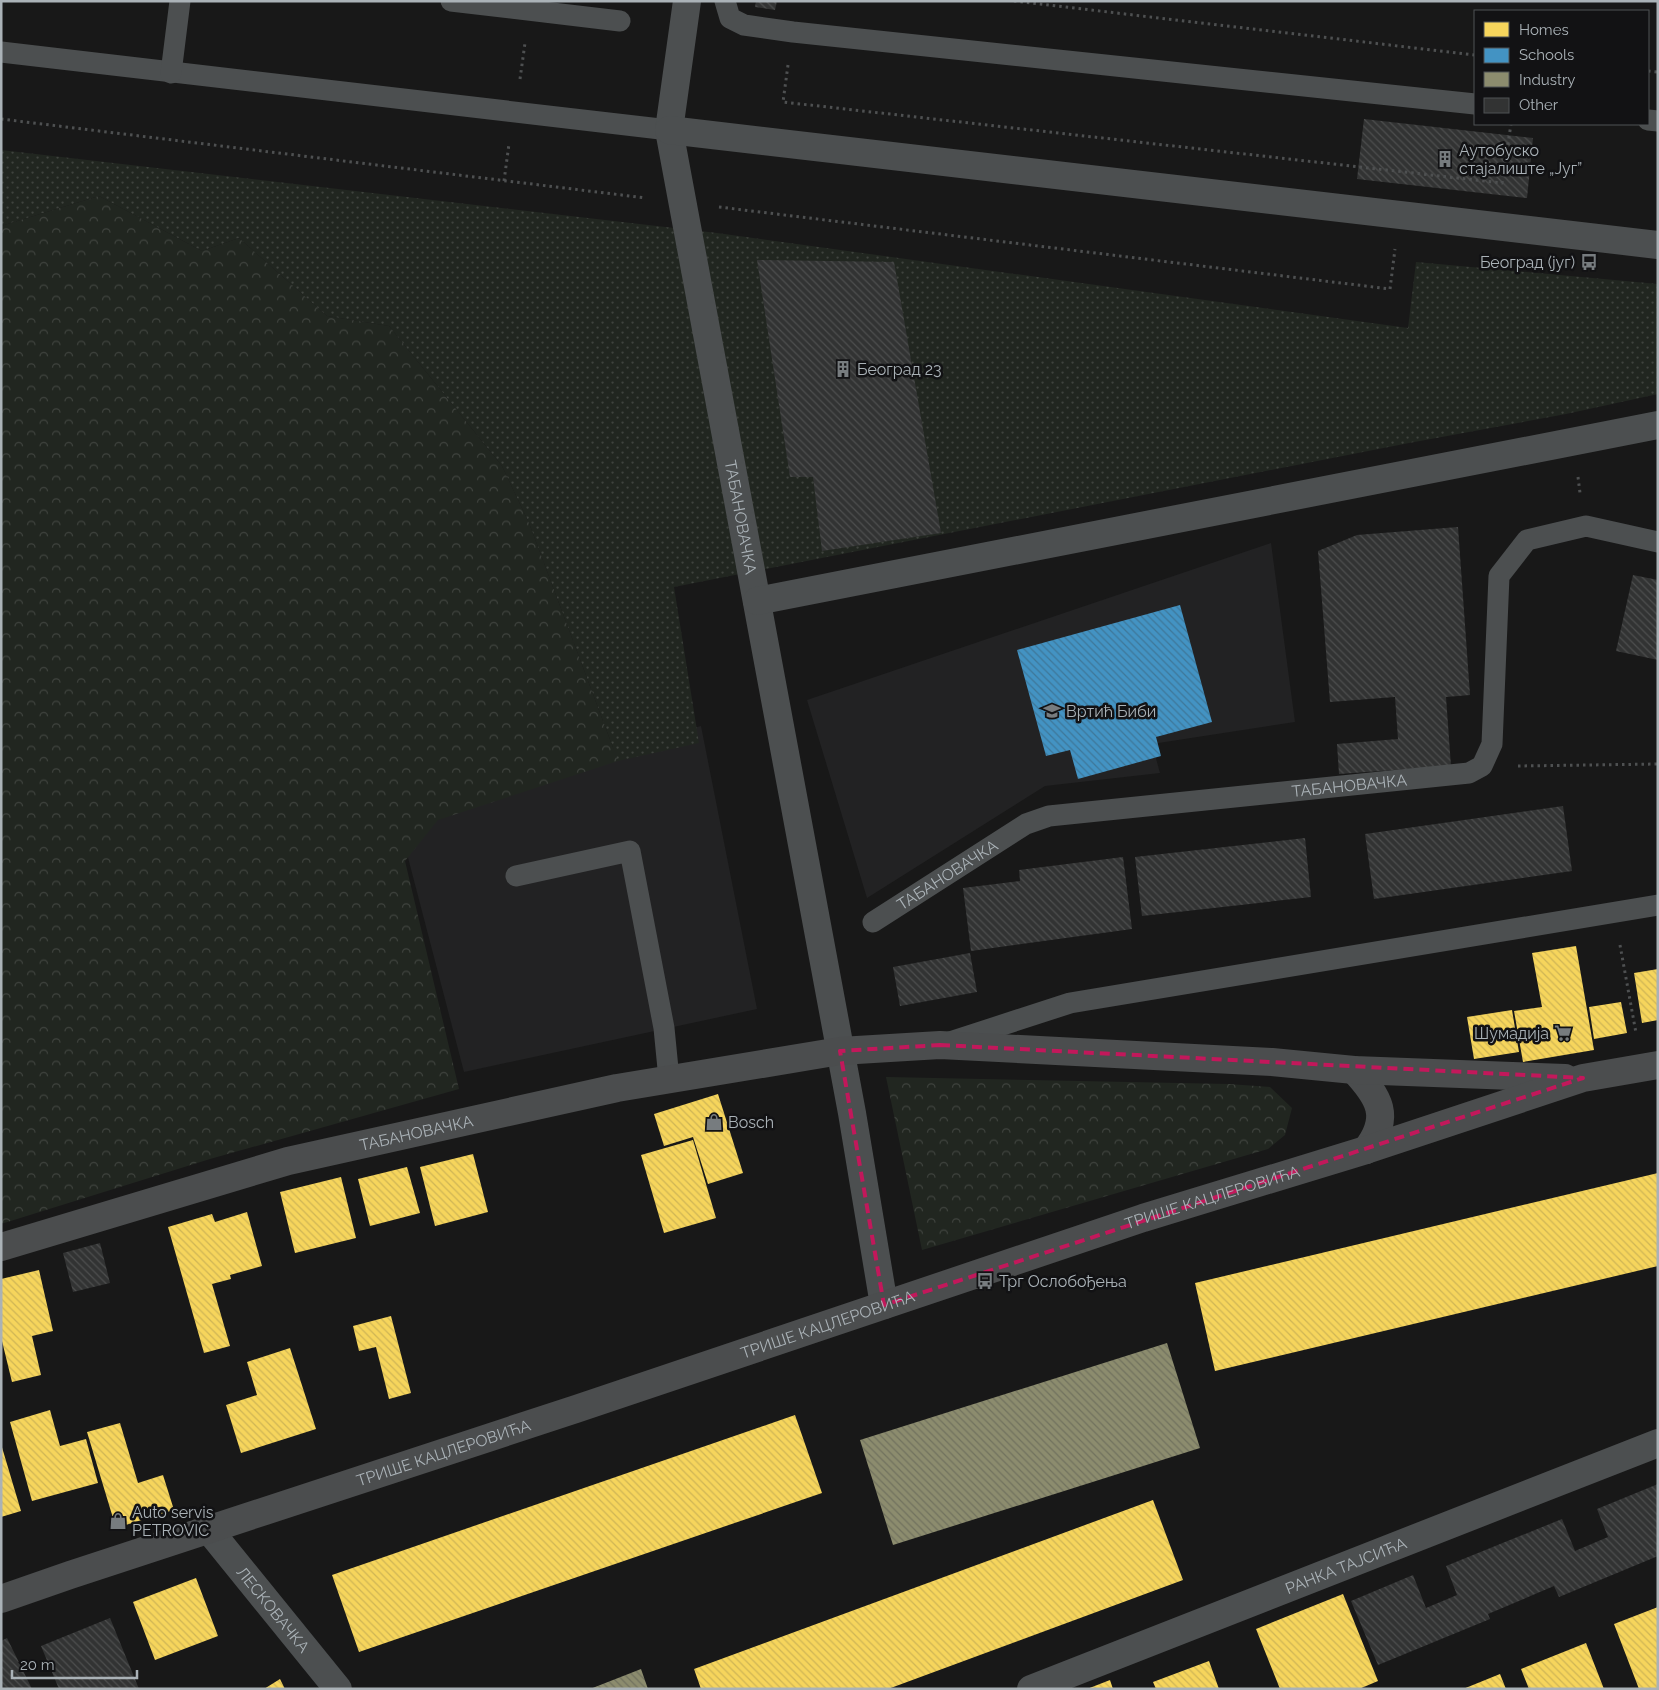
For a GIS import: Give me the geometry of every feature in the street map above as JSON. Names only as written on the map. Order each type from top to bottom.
[{"type":"street","name":"ТАБАНОВАЧКА","points":[[687,1],[670,130],[840,1051]]},
{"type":"street","points":[[670,130],[1658,245]]},
{"type":"street","points":[[757,600],[1658,425]]},
{"type":"street","name":"ТАБАНОВАЧКА","points":[[1,1246],[288,1161],[617,1088],[840,1051],[940,1045]]},
{"type":"street","points":[[940,1045],[1272,1062],[1354,1070],[1583,1078]]},
{"type":"street","points":[[840,1051],[884,1304]]},
{"type":"street","name":"ТРИШЕ КАЦЛЕРОВИЋА","points":[[1,1599],[576,1409],[1143,1218],[1366,1150],[1583,1078],[1658,1065]]},
{"type":"street","points":[[1354,1070],[1370,1087],[1380,1112],[1378,1130],[1375,1138],[1366,1150]]},
{"type":"street","name":"РАНКА ТАЈСИЋА","points":[[1031,1689],[1658,1442]]},
{"type":"street","name":"ЛЕСКОВАЧКА","points":[[209,1530],[338,1689]]},
{"type":"lane","points":[[171,73],[180,1]]},
{"type":"lane","points":[[451,1],[620,21]]},
{"type":"lane","points":[[725,1],[730,18],[744,26],[1474,104]]},
{"type":"lane","points":[[1,52],[670,130]]},
{"type":"lane","points":[[1482,766],[1492,744],[1498,576],[1527,540],[1586,526],[1658,542]]},
{"type":"lane","name":"ТАБАНОВАЧКА","points":[[873,922],[1026,824],[1049,816],[1470,773],[1482,766]]},
{"type":"lane","points":[[516,876],[630,851],[664,1028],[669,1079]]},
{"type":"lane","name":"ТАБАНОВАЧКА","points":[[940,1045],[1070,1003],[1658,905]]},
{"type":"path","points":[[1014,1],[1474,54]]},
{"type":"path","points":[[793,32],[783,102],[1502,182],[1511,125]]},
{"type":"path","points":[[1,119],[1390,289],[1405,172]]},
{"type":"path","points":[[1572,442],[1586,526]]},
{"type":"path","points":[[1482,766],[1658,764]]},
{"type":"path","points":[[1624,966],[1633,1019]]},
{"type":"highlighted area","points":[[940,1045],[1583,1078],[884,1305],[840,1051]]},
{"type":"shaded area","name":"Вртић Биби","points":[[1271,543],[1295,722],[1152,744],[1160,773],[1045,786],[867,898],[807,700]]},
{"type":"shaded area","points":[[701,726],[757,1009],[464,1072],[400,827],[432,795]]},
{"type":"green space","points":[[1,150],[717,233],[1408,328],[1416,262],[1658,284],[1658,394],[1566,414],[674,587],[699,743],[618,761],[529,523],[502,466],[389,326],[327,316],[239,238],[202,251],[99,196],[1,226]]},
{"type":"green space","points":[[99,196],[202,251],[239,238],[327,316],[389,326],[502,466],[529,523],[618,761],[438,820],[405,861],[459,1089],[210,1159],[1,1224],[1,226]]},
{"type":"green space","points":[[886,1077],[1229,1084],[1270,1087],[1292,1108],[1285,1135],[1268,1149],[922,1250]]},
{"type":"building: Homes","points":[[1576,946],[1594,1050],[1523,1062],[1514,1011],[1542,1007],[1532,953]]},
{"type":"building: Homes","points":[[1658,969],[1658,1020],[1642,1023],[1634,973]]},
{"type":"building: Homes","points":[[1621,1002],[1627,1033],[1594,1039],[1589,1007]]},
{"type":"building: Homes","points":[[1512,1010],[1519,1052],[1474,1059],[1467,1017]]},
{"type":"building: Homes","points":[[718,1094],[743,1173],[708,1184],[693,1137],[664,1146],[654,1114]]},
{"type":"building: Homes","points":[[693,1140],[716,1218],[664,1233],[641,1155]]},
{"type":"building: Homes","points":[[473,1154],[488,1212],[435,1226],[420,1167]]},
{"type":"building: Homes","points":[[407,1167],[420,1213],[370,1226],[358,1179]]},
{"type":"building: Homes","points":[[1658,1173],[1658,1266],[1215,1371],[1195,1283]]},
{"type":"building: Homes","points":[[341,1177],[356,1238],[295,1253],[280,1192]]},
{"type":"building: Homes","points":[[247,1212],[262,1266],[230,1275],[231,1279],[212,1284],[230,1346],[204,1353],[168,1227],[212,1214],[215,1222]]},
{"type":"building: Homes","points":[[39,1270],[53,1331],[32,1336],[41,1375],[12,1382],[1,1337],[1,1279]]},
{"type":"building: Homes","points":[[391,1316],[411,1393],[389,1399],[376,1347],[359,1351],[353,1326]]},
{"type":"building: Homes","points":[[290,1348],[316,1429],[241,1453],[226,1405],[257,1395],[247,1362]]},
{"type":"building: Homes","points":[[50,1410],[60,1446],[86,1439],[98,1483],[32,1501],[10,1422]]},
{"type":"building: Homes","points":[[795,1415],[822,1493],[359,1652],[332,1575]]},
{"type":"building: Homes","points":[[120,1423],[138,1483],[163,1475],[174,1510],[116,1528],[87,1432]]},
{"type":"building: Homes","points":[[1,1444],[21,1511],[1,1517]]},
{"type":"building: Homes","points":[[1153,1500],[1183,1580],[888,1689],[701,1689],[694,1669]]},
{"type":"building: Homes","points":[[196,1578],[218,1636],[155,1660],[133,1602]]},
{"type":"building: Homes","points":[[1343,1594],[1378,1681],[1359,1689],[1280,1689],[1256,1629]]},
{"type":"building: Homes","points":[[1658,1607],[1658,1689],[1639,1689],[1614,1624]]},
{"type":"building: Homes","points":[[1586,1643],[1604,1689],[1529,1689],[1521,1669]]},
{"type":"building: Homes","points":[[1209,1661],[1219,1689],[1156,1689],[1153,1682]]},
{"type":"building: Homes","points":[[1500,1674],[1506,1689],[1463,1689]]},
{"type":"building: Homes","points":[[280,1679],[285,1689],[264,1689]]},
{"type":"building: Homes","points":[[1110,1680],[1113,1689],[1087,1689]]},
{"type":"building: Schools","points":[[1180,605],[1212,722],[1156,737],[1161,756],[1078,779],[1070,750],[1046,756],[1017,650]]},
{"type":"building: Industry","points":[[1167,1343],[1200,1448],[893,1545],[860,1440]]},
{"type":"building: Industry","points":[[641,1669],[648,1689],[590,1689]]},
{"type":"building: Other","points":[[756,1],[777,1],[775,10],[755,7]]},
{"type":"building: Other","name":"Аутобуско стајалиште „Југ”","points":[[1364,119],[1533,138],[1527,198],[1357,179]]},
{"type":"building: Other","name":"Београд 23","points":[[757,260],[894,262],[941,533],[822,551],[813,477],[790,477]]},
{"type":"building: Other","points":[[1458,527],[1470,695],[1446,697],[1451,766],[1339,774],[1337,744],[1398,739],[1395,697],[1330,702],[1318,551],[1357,535]]},
{"type":"building: Other","points":[[1633,575],[1658,580],[1658,660],[1616,651]]},
{"type":"building: Other","points":[[1563,806],[1572,871],[1374,899],[1365,834]]},
{"type":"building: Other","points":[[1305,838],[1311,897],[1142,916],[1135,857]]},
{"type":"building: Other","points":[[1123,857],[1132,929],[971,951],[963,888],[1020,881],[1019,870]]},
{"type":"building: Other","points":[[970,953],[977,992],[900,1006],[893,967]]},
{"type":"building: Other","points":[[100,1243],[110,1283],[73,1292],[63,1253]]},
{"type":"building: Other","points":[[1658,1484],[1658,1556],[1559,1597],[1554,1586],[1488,1614],[1490,1619],[1378,1665],[1351,1601],[1413,1575],[1426,1608],[1457,1595],[1446,1566],[1562,1519],[1575,1551],[1608,1537],[1597,1509]]},
{"type":"building: Other","points":[[110,1618],[139,1689],[59,1689],[41,1646]]},
{"type":"building: Other","points":[[7,1638],[32,1689],[1,1689],[1,1641]]},
{"type":"place","name":"Аутобуско стајалиште „Југ”","points":[[1445,159]]},
{"type":"place","name":"Београд (југ)","points":[[1589,262]]},
{"type":"place","name":"Београд 23","points":[[843,369]]},
{"type":"place","name":"Вртић Биби","points":[[1052,711]]},
{"type":"place","name":"Шумадија","points":[[1563,1033]]},
{"type":"place","name":"Bosch","points":[[714,1122]]},
{"type":"place","name":"Трг Ослобођења","points":[[985,1281]]},
{"type":"place","name":"Auto servis PETROVIC","points":[[118,1521]]}]
